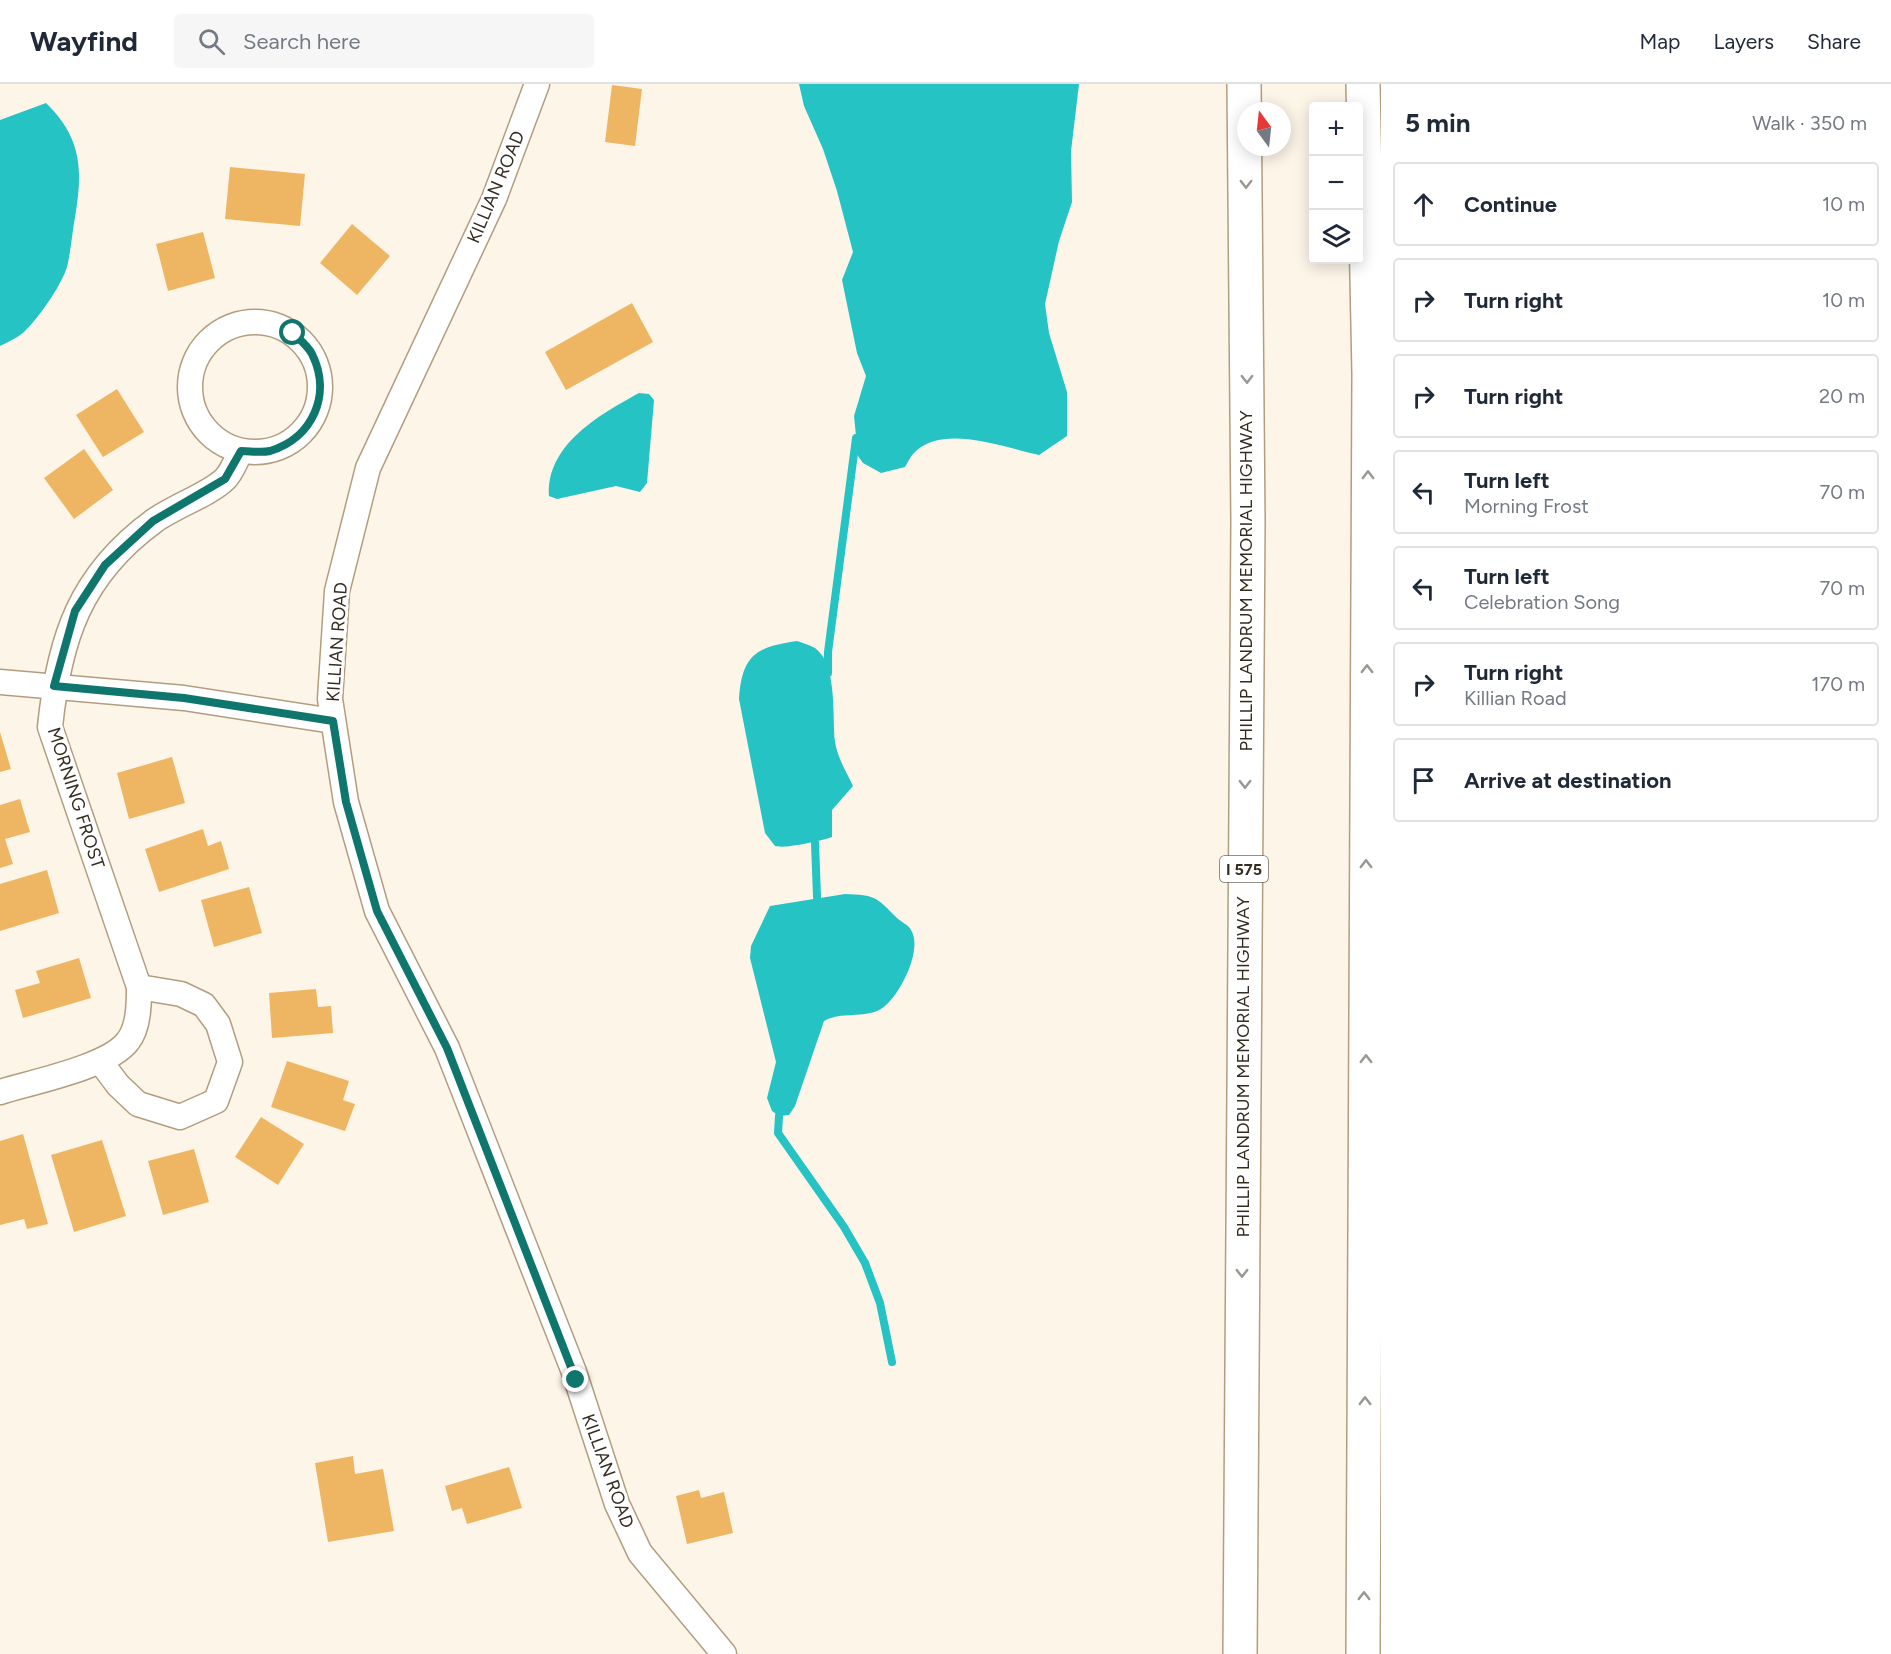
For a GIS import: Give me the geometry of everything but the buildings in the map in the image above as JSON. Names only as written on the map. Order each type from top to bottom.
[{"type":"highway","name":"PHILLIP LANDRUM MEMORIAL HIGHWAY","points":[[1240,1654],[1248,522],[1244,84]]},
{"type":"highway","points":[[1363,1654],[1369,374],[1364,84]]},
{"type":"highway","points":[[1366,1244],[1381,1101]]},
{"type":"street","name":"KILLIAN ROAD","points":[[537,84],[494,199],[368,468],[337,591],[330,699],[346,802],[377,911],[447,1048],[574,1372],[617,1504],[640,1553],[724,1654]]},
{"type":"street","points":[[243,322],[269,323],[293,333],[311,351],[320,375],[320,401],[309,424],[291,442],[267,452],[241,451],[218,441],[200,423],[190,399],[191,373],[201,350],[219,332],[243,322]]},
{"type":"street","name":"MORNING FROST","points":[[0,1092],[100,1061],[129,1041],[139,1011],[139,987],[50,726],[54,686],[75,611],[105,565],[153,521],[225,479],[241,451]]},
{"type":"street","points":[[0,682],[184,698],[333,721]]},
{"type":"street","points":[[100,1061],[118,1085],[138,1104],[180,1117],[216,1101],[230,1062],[218,1024],[204,1005],[181,994],[139,987]]},
{"type":"water","points":[[799,84],[1079,84],[1071,151],[1072,202],[1059,241],[1045,304],[1049,333],[1067,392],[1067,436],[1039,455],[976,440],[943,439],[928,443],[916,451],[905,467],[881,473],[863,463],[858,456],[854,416],[866,376],[857,353],[842,280],[853,252],[837,191],[823,149],[804,106]]},
{"type":"water","points":[[46,103],[67,129],[73,142],[79,170],[78,200],[67,267],[60,283],[36,319],[21,334],[0,346],[0,120]]},
{"type":"water","points":[[639,393],[649,394],[654,400],[647,483],[640,492],[616,486],[557,499],[549,496],[550,478],[556,461],[566,447],[592,422]]},
{"type":"water","points":[[797,641],[815,648],[827,666],[831,678],[836,748],[853,786],[832,810],[832,837],[780,847],[775,846],[765,833],[739,699],[744,672],[754,656],[771,646]]},
{"type":"water","points":[[845,894],[875,898],[909,927],[914,938],[914,948],[909,970],[892,999],[879,1010],[872,1013],[839,1016],[824,1021],[795,1106],[789,1115],[779,1116],[772,1111],[767,1098],[776,1062],[750,958],[751,946],[770,906]]},
{"type":"waterway","points":[[828,673],[828,652],[856,438]]},
{"type":"waterway","points":[[815,843],[817,897]]},
{"type":"waterway","points":[[779,1116],[778,1133],[844,1227],[865,1263],[880,1303],[892,1362]]},
{"type":"route","points":[[293,333],[311,351],[320,375],[320,401],[309,424],[291,442],[267,452],[241,451],[225,479],[153,521],[105,565],[75,611],[54,686],[184,698],[333,721],[346,802],[377,911],[447,1048],[576,1380]]}]
